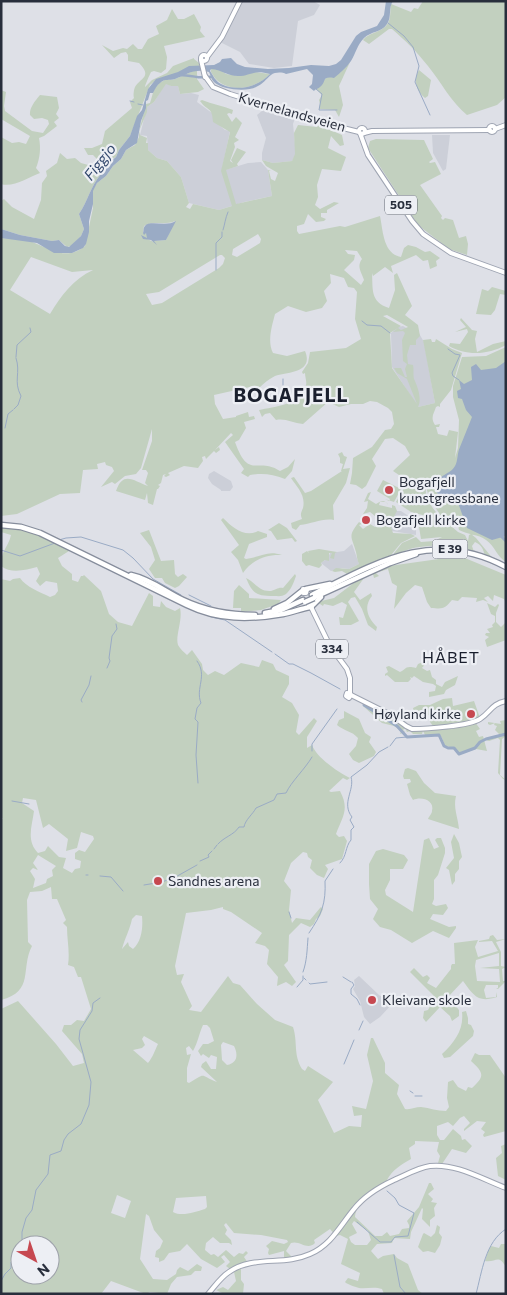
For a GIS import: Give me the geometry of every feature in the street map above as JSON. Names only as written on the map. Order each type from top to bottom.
[{"type":"highway","name":"E 39","points":[[1,525],[27,529],[57,542],[192,608],[208,614],[233,618],[269,616],[310,603],[350,580],[391,561]]},
{"type":"highway","name":"E 39","points":[[255,615],[284,605],[305,591],[328,585],[391,561],[420,554],[448,552],[474,557],[506,569]]},
{"type":"highway","name":"E 39","points":[[122,573],[143,578],[183,601],[205,609],[232,614],[255,615],[310,603],[357,574]]},
{"type":"main road","name":"Kvernelandsveien","points":[[240,1],[222,37],[204,58],[205,78],[208,84],[215,90],[319,122],[353,130],[484,130],[490,129],[492,125],[495,128],[504,126]]},
{"type":"main road","name":"Kvernelandsveien","points":[[362,131],[362,140],[370,157],[422,234],[450,253],[506,274]]},
{"type":"main road","name":"334","points":[[305,591],[330,646],[349,673],[349,695],[358,700],[415,729],[456,725],[477,720],[496,704],[506,701]]},
{"type":"main road","points":[[208,1294],[226,1274],[244,1264],[289,1261],[315,1252],[332,1238],[354,1209],[369,1194],[421,1168],[438,1166],[452,1168],[506,1188]]},
{"type":"shaded area","points":[[243,1],[313,1],[320,5],[314,15],[298,21],[292,66],[274,68],[249,64],[240,52],[220,42]]},
{"type":"shaded area","points":[[166,83],[171,86],[178,86],[180,94],[191,93],[199,95],[197,102],[212,113],[218,124],[225,130],[230,131],[222,169],[225,170],[248,163],[261,162],[268,170],[272,196],[219,210],[189,203],[181,177],[167,161],[157,158],[148,150],[147,136],[140,135],[147,107],[154,102]]},
{"type":"shaded area","points":[[267,110],[295,118],[293,124],[296,154],[292,161],[273,163],[262,160],[266,138],[257,115]]},
{"type":"shaded area","points":[[432,135],[450,135],[446,169],[443,171],[433,153]]},
{"type":"shaded area","points":[[403,326],[408,329],[417,330],[424,342],[435,403],[418,407],[392,367],[391,333],[398,327]]},
{"type":"shaded area","points":[[214,471],[231,481],[233,487],[230,491],[221,491],[212,484],[208,478],[209,474]]},
{"type":"shaded area","points":[[396,511],[401,511],[416,521],[416,535],[392,531],[390,524]]},
{"type":"shaded area","points":[[352,544],[359,564],[349,569],[342,568],[331,571],[321,563],[328,558],[330,553],[344,551]]},
{"type":"shaded area","name":"Kleivane skole","points":[[359,976],[379,995],[392,1004],[380,1017],[370,1024],[364,1017],[360,1001],[353,989],[355,986],[354,980]]},
{"type":"green space","points":[[423,1],[506,1],[506,97],[497,105],[467,115],[451,98],[420,56],[392,29],[389,29],[369,44],[363,40],[387,25],[390,19],[391,4],[411,12],[414,8],[418,9]]},
{"type":"green space","points":[[172,9],[178,19],[184,19],[194,14],[201,27],[200,31],[205,37],[164,46],[167,57],[166,69],[161,73],[151,72],[145,87],[152,80],[167,73],[173,66],[194,58],[199,63],[199,66],[161,78],[150,85],[130,136],[116,157],[109,161],[107,165],[101,167],[101,174],[79,214],[84,229],[81,236],[71,246],[67,247],[59,240],[52,241],[20,235],[1,229],[1,201],[4,199],[12,207],[34,219],[41,200],[42,183],[47,176],[46,171],[57,163],[60,153],[67,159],[75,158],[81,163],[92,166],[96,164],[96,158],[93,155],[88,155],[84,148],[92,148],[102,144],[105,131],[132,108],[130,102],[134,98],[135,88],[145,74],[139,63],[128,61],[126,52],[114,58],[102,45],[113,51],[123,48],[127,49],[133,44],[138,49],[142,49],[148,39],[159,34],[156,26],[167,20]]},
{"type":"green space","points":[[350,62],[339,86],[343,105],[339,117],[335,110],[319,109],[319,100],[322,95],[316,89],[327,77],[338,74]]},
{"type":"green space","points":[[211,69],[219,69],[226,74],[239,76],[255,72],[270,74],[259,82],[238,88],[224,85],[218,81],[211,72]]},
{"type":"green space","points":[[197,70],[197,79],[204,89],[198,92],[180,94],[178,86],[166,84],[154,102],[147,107],[147,112],[139,131],[146,104],[150,103],[157,85],[165,80],[174,80]]},
{"type":"green space","points":[[419,70],[431,80],[428,96],[425,98],[419,92],[416,85]]},
{"type":"green space","points":[[1,90],[6,92],[5,111],[32,131],[43,133],[49,124],[48,120],[42,118],[34,119],[30,115],[31,107],[40,95],[57,97],[59,108],[56,114],[59,118],[54,122],[57,126],[39,138],[40,153],[36,168],[40,173],[11,185],[1,184],[1,137],[12,143],[26,144],[30,136],[1,119]]},
{"type":"green space","points":[[200,101],[233,110],[232,114],[227,114],[232,122],[236,117],[242,123],[235,137],[239,140],[234,143],[235,147],[230,161],[233,163],[231,160],[237,148],[246,152],[237,164],[238,166],[226,170],[236,204],[272,196],[268,170],[271,171],[269,171],[271,179],[275,181],[278,173],[266,166],[262,160],[273,163],[292,161],[295,154],[294,133],[298,125],[317,127],[319,125],[342,135],[344,145],[340,146],[331,136],[328,148],[346,157],[341,171],[322,169],[317,185],[318,197],[315,205],[320,209],[334,202],[339,203],[327,210],[327,213],[321,213],[321,217],[326,219],[324,221],[316,222],[308,214],[304,224],[297,226],[297,231],[299,234],[340,226],[345,227],[380,216],[385,241],[395,255],[401,257],[404,248],[408,245],[425,252],[430,251],[440,258],[436,261],[437,266],[430,269],[428,260],[423,261],[416,255],[391,266],[393,273],[385,267],[373,276],[372,273],[372,284],[378,302],[389,308],[395,290],[394,275],[397,273],[412,306],[405,315],[418,325],[420,336],[416,340],[416,345],[410,345],[407,355],[408,364],[413,365],[414,379],[420,397],[418,407],[435,403],[423,340],[431,339],[432,342],[435,342],[436,339],[462,353],[451,390],[440,404],[440,407],[436,407],[433,418],[435,425],[440,424],[439,427],[436,427],[438,434],[447,436],[449,430],[458,432],[455,458],[458,448],[459,420],[453,397],[453,386],[462,357],[486,356],[506,347],[506,562],[486,540],[471,534],[494,560],[485,556],[482,547],[475,542],[472,546],[474,552],[458,549],[458,547],[454,546],[434,546],[410,549],[391,557],[402,543],[416,537],[421,542],[434,541],[442,537],[421,539],[419,527],[421,526],[416,524],[419,516],[434,518],[411,512],[396,502],[408,481],[393,471],[410,455],[405,446],[393,438],[385,439],[372,459],[376,466],[366,486],[362,489],[350,484],[353,458],[372,447],[385,430],[391,429],[394,424],[392,412],[388,408],[377,402],[370,401],[363,404],[339,407],[328,402],[303,424],[276,420],[270,413],[262,417],[259,410],[287,404],[300,396],[304,391],[306,381],[305,373],[303,374],[302,372],[308,363],[310,352],[346,348],[361,339],[355,319],[357,292],[354,288],[348,287],[344,278],[330,274],[331,283],[324,291],[327,301],[322,308],[306,312],[288,306],[275,314],[270,339],[273,353],[287,356],[305,351],[307,358],[303,368],[275,376],[259,388],[254,386],[214,395],[215,404],[223,419],[236,417],[248,412],[249,417],[254,416],[255,419],[244,422],[246,428],[239,440],[235,442],[245,461],[254,466],[272,467],[280,471],[288,467],[295,459],[292,471],[285,479],[263,474],[250,475],[248,477],[241,473],[244,469],[225,442],[233,435],[231,433],[215,450],[219,447],[220,450],[216,453],[214,451],[206,459],[205,456],[202,457],[203,461],[198,468],[184,466],[168,473],[170,475],[166,477],[164,476],[166,474],[163,475],[161,483],[158,485],[160,486],[157,489],[153,505],[148,503],[147,493],[145,500],[116,491],[122,481],[126,479],[148,486],[145,483],[148,473],[146,470],[142,470],[152,441],[152,429],[141,468],[136,474],[125,476],[115,484],[112,482],[101,487],[114,471],[105,462],[97,464],[98,469],[83,470],[80,493],[60,494],[17,514],[1,516],[1,238],[33,242],[61,253],[72,253],[85,246],[93,208],[92,191],[97,183],[121,159],[126,150],[135,145],[139,137],[139,131],[140,135],[147,138],[148,150],[157,158],[167,161],[181,177],[189,203],[186,207],[190,209],[193,204],[219,210],[232,206],[221,171],[230,132],[213,122],[211,111]],"holes":[[[175,221],[166,240],[154,242],[147,239],[148,236],[146,233],[143,233],[144,226],[148,224]],[[258,234],[261,239],[260,243],[237,257],[232,255],[233,249]],[[345,250],[357,251],[362,259],[359,267],[364,280],[361,285],[344,270],[354,260],[355,255],[348,254]],[[220,255],[225,258],[219,268],[162,303],[152,305],[146,294],[159,292]],[[31,257],[72,272],[93,270],[79,278],[68,289],[50,314],[10,290]],[[387,315],[408,327],[401,330],[398,328],[393,332],[403,331],[405,333],[402,340],[403,361],[407,364],[405,369],[407,377],[405,377],[401,368],[394,368],[397,373],[407,379],[417,404],[392,368],[390,333],[401,326],[383,316]],[[426,486],[429,498],[442,518],[436,518],[440,517],[428,499]],[[455,512],[455,526],[458,526],[462,532],[471,534],[468,541],[465,535],[458,532],[443,519]]]},
{"type":"green space","points":[[376,139],[424,140],[433,159],[429,162],[435,162],[441,174],[420,185],[442,216],[441,218],[443,220],[445,218],[453,220],[459,238],[466,236],[468,244],[467,255],[449,249],[418,225],[368,148],[370,141]]},
{"type":"green space","points":[[492,287],[506,291],[506,295],[500,294],[495,310],[491,315],[476,314],[482,289],[488,291]]},
{"type":"green space","points":[[461,318],[472,330],[477,331],[475,339],[477,352],[493,344],[506,341],[506,345],[492,351],[477,353],[470,353],[449,346],[450,343],[460,344],[468,332],[467,329],[455,332],[466,327],[460,320]]},
{"type":"green space","points":[[342,452],[347,457],[343,469],[350,468],[346,483],[333,505],[334,520],[300,525],[296,530],[292,528],[291,523],[302,519],[301,514],[304,503],[300,492],[291,478],[294,477],[305,493],[311,491],[342,471],[343,464],[340,463],[338,454]]},
{"type":"green space","name":"Bogafjell kunstgressbane","points":[[383,480],[401,489],[394,502],[377,491]]},
{"type":"green space","points":[[371,492],[368,499],[376,504],[380,502],[379,505],[392,508],[392,505],[395,506],[397,511],[390,524],[393,533],[415,536],[401,543],[387,560],[381,558],[368,567],[347,574],[342,571],[332,571],[336,568],[349,569],[359,564],[352,540],[353,531],[359,522],[362,524],[359,525],[363,529],[370,524],[375,527],[380,520],[370,512],[363,514],[367,508],[368,501],[364,502],[368,493]]},
{"type":"green space","points":[[223,518],[244,533],[258,531],[267,534],[267,537],[249,544],[244,558],[268,554],[282,555],[260,559],[243,573],[238,560],[231,552],[239,545],[221,520]]},
{"type":"green space","points":[[279,523],[287,528],[297,541],[295,542],[292,538],[277,540],[271,531],[268,530]]},
{"type":"green space","points":[[1,526],[28,531],[68,549],[69,551],[58,558],[62,566],[72,574],[72,580],[78,582],[81,576],[84,575],[101,591],[109,614],[118,622],[132,626],[149,593],[153,596],[153,606],[160,607],[161,601],[166,607],[175,611],[180,608],[181,618],[177,637],[178,645],[187,655],[192,650],[202,664],[203,670],[208,675],[215,671],[224,675],[241,663],[259,667],[262,660],[273,664],[276,670],[289,676],[289,684],[282,697],[292,703],[299,715],[296,732],[299,735],[314,718],[317,721],[307,737],[307,748],[312,745],[318,755],[334,769],[350,778],[347,780],[343,778],[329,791],[340,791],[345,808],[336,834],[339,837],[344,836],[347,841],[342,859],[325,865],[328,869],[324,878],[317,875],[310,868],[312,860],[308,857],[307,853],[303,852],[291,863],[284,881],[291,890],[289,910],[292,923],[296,918],[310,920],[321,907],[323,909],[314,924],[310,927],[301,923],[289,935],[288,961],[284,965],[296,982],[292,986],[286,982],[277,986],[278,977],[267,964],[269,950],[265,946],[255,943],[262,933],[231,912],[223,909],[223,907],[186,913],[175,966],[177,975],[184,974],[181,982],[192,1006],[189,1010],[201,1012],[228,976],[233,983],[240,985],[275,1020],[293,1027],[299,1064],[302,1069],[305,1071],[308,1066],[333,1082],[318,1100],[334,1133],[349,1126],[361,1127],[362,1115],[354,1116],[352,1106],[366,1109],[373,1081],[367,1055],[371,1038],[373,1038],[385,1063],[385,1073],[399,1085],[397,1094],[405,1109],[421,1107],[446,1111],[449,1107],[447,1098],[448,1082],[453,1080],[458,1087],[466,1091],[468,1087],[472,1088],[481,1077],[480,1072],[471,1061],[475,1053],[490,1055],[506,1078],[506,1131],[484,1137],[485,1132],[481,1129],[486,1122],[477,1121],[464,1131],[470,1123],[464,1116],[453,1126],[448,1122],[437,1126],[437,1135],[440,1140],[444,1140],[453,1129],[461,1136],[462,1140],[465,1139],[472,1146],[466,1153],[452,1149],[442,1164],[438,1163],[440,1156],[437,1151],[439,1142],[415,1141],[415,1144],[409,1148],[411,1159],[394,1170],[387,1180],[390,1180],[364,1201],[356,1211],[355,1217],[375,1236],[382,1236],[387,1232],[390,1236],[399,1234],[402,1229],[409,1228],[407,1221],[419,1207],[429,1183],[431,1183],[434,1189],[428,1194],[433,1199],[431,1202],[437,1203],[434,1208],[435,1216],[430,1220],[430,1227],[422,1219],[422,1208],[411,1232],[410,1239],[394,1238],[392,1243],[377,1244],[371,1251],[378,1259],[394,1254],[397,1258],[408,1264],[418,1290],[423,1294],[384,1294],[382,1289],[379,1288],[359,1288],[346,1283],[348,1278],[358,1281],[360,1273],[341,1264],[348,1239],[340,1235],[336,1236],[330,1229],[314,1240],[315,1243],[312,1245],[306,1246],[294,1242],[291,1243],[286,1251],[293,1258],[284,1258],[284,1251],[269,1255],[269,1249],[266,1246],[272,1241],[284,1244],[288,1242],[287,1240],[261,1235],[234,1233],[226,1223],[224,1225],[227,1230],[225,1234],[231,1240],[232,1245],[220,1243],[213,1237],[206,1243],[205,1250],[211,1255],[214,1254],[218,1257],[226,1250],[234,1257],[246,1251],[248,1253],[244,1257],[248,1263],[241,1267],[241,1280],[244,1284],[243,1294],[224,1294],[216,1290],[223,1287],[228,1290],[236,1281],[234,1272],[226,1266],[230,1262],[224,1255],[221,1257],[225,1262],[217,1268],[201,1259],[187,1244],[180,1251],[169,1253],[164,1260],[159,1262],[159,1258],[155,1257],[156,1251],[160,1248],[163,1241],[154,1230],[149,1216],[146,1214],[140,1259],[153,1279],[167,1280],[176,1274],[180,1267],[188,1271],[197,1264],[202,1267],[201,1271],[195,1271],[191,1275],[177,1277],[171,1284],[167,1294],[150,1292],[146,1294],[111,1281],[101,1294],[1,1294],[1,1009],[18,1001],[73,1066],[84,1063],[82,1054],[62,1031],[64,1025],[71,1025],[77,1020],[84,1021],[91,1009],[81,977],[78,977],[74,967],[68,965],[67,927],[63,923],[66,920],[57,899],[52,899],[51,887],[42,891],[30,892],[27,900],[28,942],[32,946],[25,978],[23,985],[18,991],[12,996],[1,1000],[1,820],[3,818],[1,818],[1,579],[10,581],[20,578],[29,587],[50,597],[58,591],[57,583],[46,581],[40,586],[36,581],[40,574],[37,567],[14,571],[1,566],[2,556],[11,535],[1,532]],"holes":[[[23,798],[36,800],[43,828],[49,824],[68,839],[66,851],[77,848],[81,832],[93,836],[94,839],[85,852],[79,850],[75,853],[75,859],[81,861],[80,868],[75,869],[72,873],[63,868],[66,858],[59,857],[48,846],[45,851],[38,853],[34,848],[31,838],[34,811],[22,803]],[[38,855],[56,866],[52,870],[53,876],[47,879],[46,883],[33,888],[35,879],[30,871],[33,868],[38,870],[33,863]],[[136,915],[142,916],[140,938],[133,949],[129,946],[128,942],[122,949],[132,919]],[[203,1025],[207,1025],[210,1028],[214,1041],[203,1044],[198,1051],[201,1056],[203,1054],[209,1058],[211,1055],[217,1057],[216,1069],[211,1069],[206,1061],[201,1067],[217,1082],[203,1076],[189,1083],[187,1082],[187,1068],[191,1054],[187,1055],[186,1048],[189,1046],[193,1051]],[[144,1036],[158,1044],[148,1063],[133,1050],[142,1048],[145,1045],[142,1039]],[[223,1042],[234,1046],[236,1052],[235,1060],[227,1065],[222,1060],[221,1045]],[[117,1195],[131,1201],[125,1218],[111,1213]],[[206,1196],[207,1207],[193,1213],[173,1212],[176,1198]],[[354,1221],[368,1231],[371,1240],[367,1245],[355,1245],[349,1237],[357,1233],[352,1224]]]},
{"type":"green space","points":[[149,530],[161,561],[174,560],[175,574],[178,577],[183,574],[187,577],[175,588],[165,583],[162,578],[155,578],[149,569],[155,560],[151,547],[140,533]]},
{"type":"green space","points":[[319,549],[337,552],[334,559],[330,558],[332,553],[329,553],[329,561],[325,560],[319,568],[306,566],[302,561],[302,554]]},
{"type":"green space","points":[[460,556],[506,575],[506,603],[504,599],[494,595],[493,601],[488,596],[484,598],[488,602],[483,600],[476,602],[477,598],[462,597],[458,601],[452,600],[443,608],[431,608],[422,587],[415,585],[406,593],[394,609],[397,586],[392,583],[388,569],[376,573],[379,576],[374,578],[373,574],[364,578],[354,592],[360,600],[371,593],[372,596],[367,608],[371,620],[377,627],[376,631],[368,625],[355,597],[351,598],[348,602],[359,621],[351,625],[340,625],[339,617],[343,618],[347,605],[342,602],[333,606],[324,604],[323,606],[317,602],[334,598],[359,579],[389,566]]},
{"type":"green space","points":[[295,574],[292,586],[284,595],[280,596],[259,595],[253,591],[246,578],[260,588],[271,591],[283,588]]},
{"type":"green space","points":[[239,585],[249,594],[249,598],[281,600],[278,604],[261,610],[241,612],[241,608],[233,608],[234,591]]},
{"type":"green space","points":[[487,603],[495,607],[499,605],[496,613],[496,622],[501,627],[506,622],[506,640],[487,647],[485,640],[489,637],[485,635],[490,633],[487,629],[493,627],[495,616],[491,614]]},
{"type":"green space","points":[[427,662],[422,668],[427,671],[430,670],[432,677],[436,680],[436,684],[442,687],[445,682],[458,676],[455,685],[446,690],[444,694],[429,697],[429,692],[435,691],[436,686],[433,684],[423,682],[414,676],[410,677],[411,679],[408,682],[395,682],[387,675],[385,676],[388,672],[386,667],[389,666],[400,672],[407,667],[416,668],[418,664]]},
{"type":"green space","points":[[452,698],[453,706],[474,701],[480,718],[458,724],[433,726],[429,715],[418,718],[419,715],[414,712],[413,708],[419,705],[430,705],[443,699]]},
{"type":"green space","points":[[364,705],[374,709],[373,711],[378,714],[377,717],[380,719],[386,714],[415,730],[407,732],[405,728],[403,730],[405,732],[400,734],[401,731],[394,726],[382,723]]},
{"type":"green space","points":[[344,711],[359,719],[365,733],[371,737],[369,742],[376,752],[374,756],[359,763],[353,760],[349,754],[356,746],[358,738],[337,725],[339,720],[344,718]]},
{"type":"green space","points":[[506,720],[506,736],[502,739],[500,775],[506,780],[503,779],[498,773],[500,740],[498,738],[486,740],[498,736],[499,734],[495,730],[497,726],[494,725],[495,723],[501,724],[500,721]]},
{"type":"green space","points":[[475,722],[480,729],[476,731],[479,737],[483,736],[487,751],[476,749],[458,755],[455,748],[445,746],[440,735],[417,736],[425,735],[423,731],[422,734],[413,734],[411,732],[423,729]]},
{"type":"green space","points":[[408,768],[416,771],[424,783],[435,793],[456,796],[455,809],[459,829],[428,819],[432,812],[431,804],[423,799],[413,800],[407,784],[411,782],[410,779],[404,779],[403,776],[405,769]]},
{"type":"green space","points":[[454,834],[459,843],[462,857],[452,885],[449,870],[446,868],[454,858],[451,842]]},
{"type":"green space","points":[[429,838],[434,849],[439,847],[435,840],[437,838],[441,838],[445,848],[438,875],[434,880],[434,899],[432,904],[436,906],[446,904],[448,908],[443,915],[433,914],[430,919],[449,927],[456,926],[456,928],[449,938],[433,931],[412,943],[391,930],[380,927],[373,919],[378,909],[370,899],[369,864],[376,851],[383,849],[404,855],[408,860],[403,869],[390,869],[390,880],[385,890],[386,895],[413,912],[424,840]]},
{"type":"green space","points":[[493,935],[497,940],[506,939],[496,942],[501,952],[501,966],[506,967],[502,969],[503,981],[506,981],[498,989],[496,988],[498,988],[498,985],[486,985],[484,990],[486,998],[496,997],[497,992],[497,997],[481,999],[470,991],[463,981],[448,997],[459,1010],[459,1016],[452,1021],[450,1016],[440,1007],[426,1022],[423,1018],[424,1011],[428,1010],[435,997],[410,972],[414,968],[423,977],[427,975],[430,978],[427,983],[436,988],[451,969],[452,964],[455,964],[454,943],[478,940],[475,947],[478,957],[498,951],[492,941],[479,942],[489,939]],"holes":[[[499,953],[499,966],[480,968],[499,969],[500,982],[477,981],[476,960]]]},
{"type":"green space","points":[[466,1011],[468,1024],[471,1025],[474,1031],[473,1036],[450,1057],[444,1058],[442,1054],[458,1035],[462,1024],[462,1012]]},
{"type":"green space","points":[[506,1144],[506,1180],[498,1176],[496,1158],[502,1153],[501,1146]]},
{"type":"green space","points":[[437,1225],[440,1227],[439,1233],[442,1237],[440,1245],[435,1253],[423,1252],[418,1247],[423,1234],[431,1237],[435,1233]]},
{"type":"green space","points":[[501,1244],[506,1244],[506,1267],[499,1259],[485,1261],[491,1246],[499,1248]]},
{"type":"water","points":[[386,1],[393,1],[385,27],[364,38],[345,68],[334,78],[327,78],[314,91],[309,87],[312,84],[313,75],[307,69],[286,74],[274,73],[263,83],[252,89],[235,89],[223,87],[214,82],[209,72],[204,71],[191,72],[175,79],[162,81],[153,93],[150,93],[146,101],[137,143],[126,150],[121,159],[97,183],[93,191],[89,232],[83,248],[72,253],[54,253],[37,243],[1,238],[1,229],[20,235],[52,241],[59,240],[69,247],[81,236],[84,229],[79,214],[101,174],[101,167],[116,157],[130,136],[137,116],[142,110],[148,89],[156,79],[178,72],[189,66],[214,65],[222,59],[231,58],[237,64],[245,67],[268,69],[311,65],[329,66],[341,60],[356,36],[377,26],[384,15]],"holes":[[[211,69],[234,76],[256,72],[270,74],[253,85],[234,88],[217,81],[210,71]]]},
{"type":"water","points":[[176,221],[166,240],[154,241],[157,245],[151,240],[143,239],[141,235],[147,238],[146,233],[144,235],[143,233],[144,227],[147,224],[172,223]]},
{"type":"water","points":[[506,361],[506,536],[492,540],[467,528],[456,497],[449,495],[440,496],[436,488],[439,479],[455,466],[459,449],[472,417],[466,410],[462,399],[458,398],[457,391],[461,389],[459,380],[464,384],[472,380],[471,367],[476,364],[481,370],[496,368]]},
{"type":"waterway","points":[[388,23],[404,36],[413,47],[419,66],[415,82],[430,115]]},
{"type":"waterway","points":[[180,75],[211,77]]},
{"type":"waterway","points":[[316,89],[322,94],[319,110],[337,110]]},
{"type":"waterway","points":[[130,101],[134,102]]},
{"type":"waterway","name":"Figgjo","points":[[138,104],[143,105]]},
{"type":"waterway","points":[[223,230],[228,212]]},
{"type":"waterway","points":[[216,270],[216,243],[222,237],[222,232]]},
{"type":"waterway","points":[[362,321],[367,325],[381,326],[390,333]]},
{"type":"waterway","points":[[16,357],[17,345],[31,332],[30,328]]},
{"type":"waterway","points":[[448,349],[460,355],[452,373],[459,380]]},
{"type":"waterway","points":[[14,409],[18,405],[21,396],[17,381],[18,368],[16,358]]},
{"type":"waterway","points":[[283,379],[283,385]]},
{"type":"waterway","points":[[5,428],[8,414],[13,410]]},
{"type":"waterway","points":[[501,536],[506,541]]},
{"type":"waterway","points":[[59,540],[81,537],[123,550],[153,579],[181,595]]},
{"type":"waterway","points":[[1,550],[20,556],[55,543]]},
{"type":"waterway","points":[[189,595],[211,606]]},
{"type":"waterway","points":[[211,617],[225,620],[272,652]]},
{"type":"waterway","points":[[107,668],[110,661],[112,636],[117,629],[116,624]]},
{"type":"waterway","points":[[275,654],[289,664],[293,664],[340,689]]},
{"type":"waterway","points":[[197,661],[202,677],[199,692],[201,703],[197,708],[195,719],[198,722],[196,755],[198,783]]},
{"type":"waterway","points":[[82,702],[81,700],[89,685],[91,676]]},
{"type":"waterway","points":[[364,705],[397,726],[407,737],[439,735],[444,746],[454,748],[459,754],[475,748],[486,739],[506,734]]},
{"type":"waterway","points":[[312,751],[312,744],[337,709]]},
{"type":"waterway","points":[[390,746],[396,738],[407,737]]},
{"type":"waterway","points":[[340,863],[351,840],[351,830],[354,827],[350,820],[352,817],[348,807],[351,777],[367,765],[379,752],[388,747]]},
{"type":"waterway","points":[[218,844],[239,827],[244,827],[256,808],[274,800],[277,794],[286,793],[312,757]]},
{"type":"waterway","points":[[12,801],[29,804]]},
{"type":"waterway","points":[[214,849],[217,845]]},
{"type":"waterway","points":[[200,861],[209,857],[208,855],[212,851]]},
{"type":"waterway","points":[[172,879],[197,865]]},
{"type":"waterway","points":[[309,933],[322,908],[325,896],[325,881],[333,869]]},
{"type":"waterway","points":[[100,876],[111,877],[123,891]]},
{"type":"waterway","points":[[144,885],[170,879]]},
{"type":"waterway","points":[[289,912],[291,918]]},
{"type":"waterway","points":[[303,972],[308,938]]},
{"type":"waterway","points":[[297,987],[303,980],[303,976]]},
{"type":"waterway","points":[[343,977],[351,982]]},
{"type":"waterway","points":[[309,983],[327,982]]},
{"type":"waterway","points":[[352,982],[354,985],[351,989],[351,994],[360,1005]]},
{"type":"waterway","points":[[22,1235],[26,1218],[32,1210],[36,1190],[48,1174],[50,1155],[61,1151],[64,1140],[68,1134],[81,1124],[89,1105],[91,1082],[79,1039],[80,1030],[92,1011],[93,1003],[100,998]]},
{"type":"waterway","points":[[359,1030],[363,1021]]},
{"type":"waterway","points":[[344,1064],[354,1040]]},
{"type":"waterway","points":[[415,1096],[422,1096]]},
{"type":"waterway","points":[[357,1222],[380,1242],[391,1242],[395,1237],[408,1236],[414,1213],[399,1205],[395,1198],[387,1191]]},
{"type":"waterway","points":[[476,1294],[489,1249],[506,1229]]},
{"type":"waterway","points":[[394,1255],[400,1287],[406,1294]]},
{"type":"waterway","points":[[1,1281],[10,1269]]},
{"type":"place","name":"Bogafjell kunstgressbane","points":[[389,490]]},
{"type":"place","name":"Bogafjell kirke","points":[[366,520]]},
{"type":"place","name":"Høyland kirke","points":[[471,714]]},
{"type":"place","name":"Sandnes arena","points":[[158,881]]},
{"type":"place","name":"Kleivane skole","points":[[372,1000]]},
{"type":"district","name":"BOGAFJELL","points":[[291,395]]},
{"type":"district","name":"HÅBET","points":[[451,657]]}]
